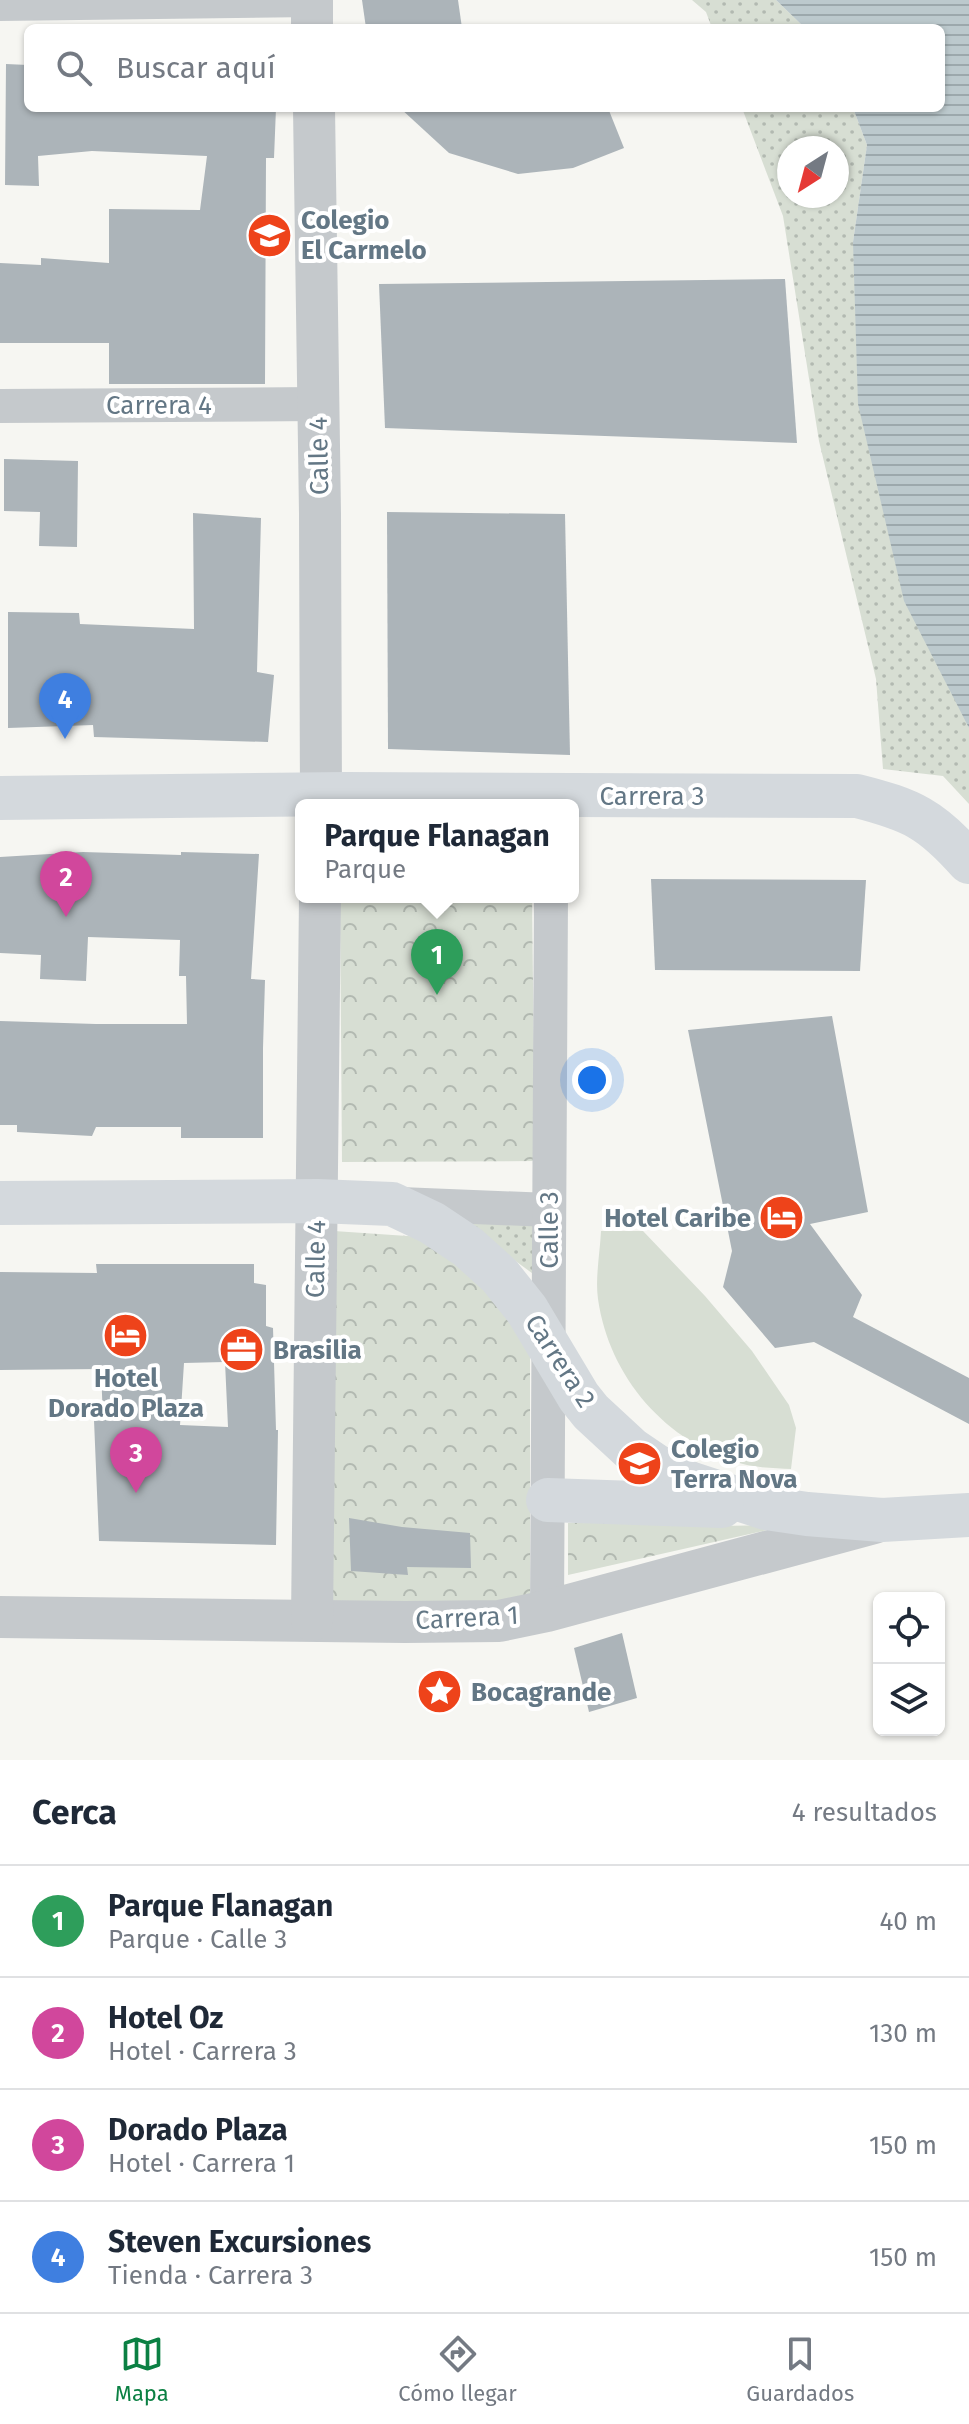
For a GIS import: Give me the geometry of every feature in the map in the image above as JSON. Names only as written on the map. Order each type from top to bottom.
[{"type":"main road","name":"Carrera 3","points":[[579,800],[857,796],[896,806],[917,816],[944,834],[969,862]]},
{"type":"main road","name":"Carrera 3","points":[[0,798],[295,800]]},
{"type":"main road","name":"Carrera 2","points":[[0,1203],[317,1201],[392,1204],[432,1223],[468,1247],[500,1276],[527,1310],[585,1405],[631,1449],[665,1472],[766,1508],[882,1520]]},
{"type":"main road","points":[[548,1500],[766,1508]]},
{"type":"main road","name":"Carrera 1","points":[[882,1520],[969,1515]]},
{"type":"street","points":[[0,4],[312,0],[312,24]]},
{"type":"street","name":"Calle 4","points":[[314,112],[321,799]]},
{"type":"street","name":"Carrera 4","points":[[0,406],[318,404]]},
{"type":"street","name":"Calle 4","points":[[312,1620],[320,903]]},
{"type":"street","name":"Calle 3","points":[[547,1611],[551,903]]},
{"type":"street","name":"Carrera 2","points":[[392,1204],[549,1210]]},
{"type":"street","name":"Carrera 1","points":[[0,1617],[499,1621],[547,1611],[882,1520]]},
{"type":"green space","points":[[692,0],[776,0],[801,24],[710,24],[706,12]]},
{"type":"green space","points":[[744,112],[855,112],[867,145],[853,242],[969,728],[969,804],[943,776],[883,769],[876,679],[819,441],[780,208],[849,208],[849,136],[777,136],[777,200]]},
{"type":"green space","points":[[340,903],[532,903],[535,1161],[342,1162]]},
{"type":"green space","points":[[458,1219],[538,1222],[536,1276]]},
{"type":"green space","points":[[334,1231],[422,1237],[487,1289],[530,1352],[530,1596],[497,1603],[330,1603]]},
{"type":"green space","points":[[601,1231],[643,1231],[752,1351],[789,1405],[796,1428],[791,1469],[749,1465],[715,1454],[666,1423],[646,1403],[614,1355],[604,1328],[597,1291]]},
{"type":"green space","points":[[606,1521],[717,1526],[790,1525],[568,1575],[568,1523]]},
{"type":"shaded area","points":[[776,0],[969,0],[969,728],[904,601],[858,404],[853,242],[867,145],[855,112],[945,112],[945,24],[801,24]]},
{"type":"building","points":[[362,0],[458,0],[461,24],[365,24]]},
{"type":"building","points":[[6,64],[24,65],[24,112],[276,112],[274,158],[266,158],[265,384],[109,384],[109,343],[0,343],[0,263],[41,265],[41,258],[109,263],[109,209],[200,210],[207,156],[92,151],[38,156],[39,186],[5,185]]},
{"type":"building","points":[[404,112],[610,112],[624,148],[573,168],[518,174],[449,153]]},
{"type":"building","points":[[785,279],[797,443],[385,428],[379,284]]},
{"type":"building","points":[[4,459],[78,461],[77,547],[39,546],[40,512],[4,511]]},
{"type":"building","points":[[387,512],[565,514],[570,755],[388,749]]},
{"type":"building","points":[[193,513],[261,518],[257,672],[274,675],[268,742],[94,737],[93,725],[8,728],[8,612],[79,613],[80,624],[194,629]]},
{"type":"building","points":[[83,852],[259,854],[251,979],[265,980],[263,1138],[181,1138],[181,1127],[96,1127],[92,1136],[17,1132],[17,1125],[0,1125],[0,1021],[187,1024],[186,976],[179,976],[180,940],[88,937],[86,981],[40,979],[41,955],[0,953],[0,857]]},
{"type":"building","points":[[651,879],[866,880],[860,971],[655,970]]},
{"type":"building","name":"Hotel Caribe","points":[[832,1016],[868,1212],[810,1224],[862,1295],[853,1317],[969,1378],[969,1424],[814,1342],[775,1348],[723,1287],[732,1251],[688,1030]]},
{"type":"building","points":[[96,1264],[254,1264],[254,1283],[266,1285],[266,1326],[273,1328],[278,1430],[276,1545],[99,1541],[94,1420],[103,1420],[101,1369],[0,1370],[0,1272],[97,1273]],"holes":[[[225,1362],[228,1427],[180,1425],[184,1363]]]},
{"type":"building","points":[[349,1518],[402,1527],[470,1533],[471,1568],[407,1567],[408,1575],[351,1571]]},
{"type":"building","points":[[622,1633],[637,1698],[589,1712],[574,1648]]},
{"type":"place","name":"Colegio El Carmelo","points":[[270,235]]},
{"type":"place","name":"Steven Excursiones","points":[[65,739]]},
{"type":"place","name":"Hotel Oz","points":[[66,917]]},
{"type":"place","name":"Parque Flanagan","points":[[437,995]]},
{"type":"place","name":"Hotel Caribe","points":[[782,1218]]},
{"type":"place","name":"Hotel Dorado Plaza","points":[[126,1335]]},
{"type":"place","name":"Brasilia","points":[[242,1350]]},
{"type":"place","name":"Colegio Terra Nova","points":[[640,1464]]},
{"type":"place","name":"Dorado Plaza","points":[[136,1493]]},
{"type":"place","name":"Bocagrande","points":[[440,1692]]}]
